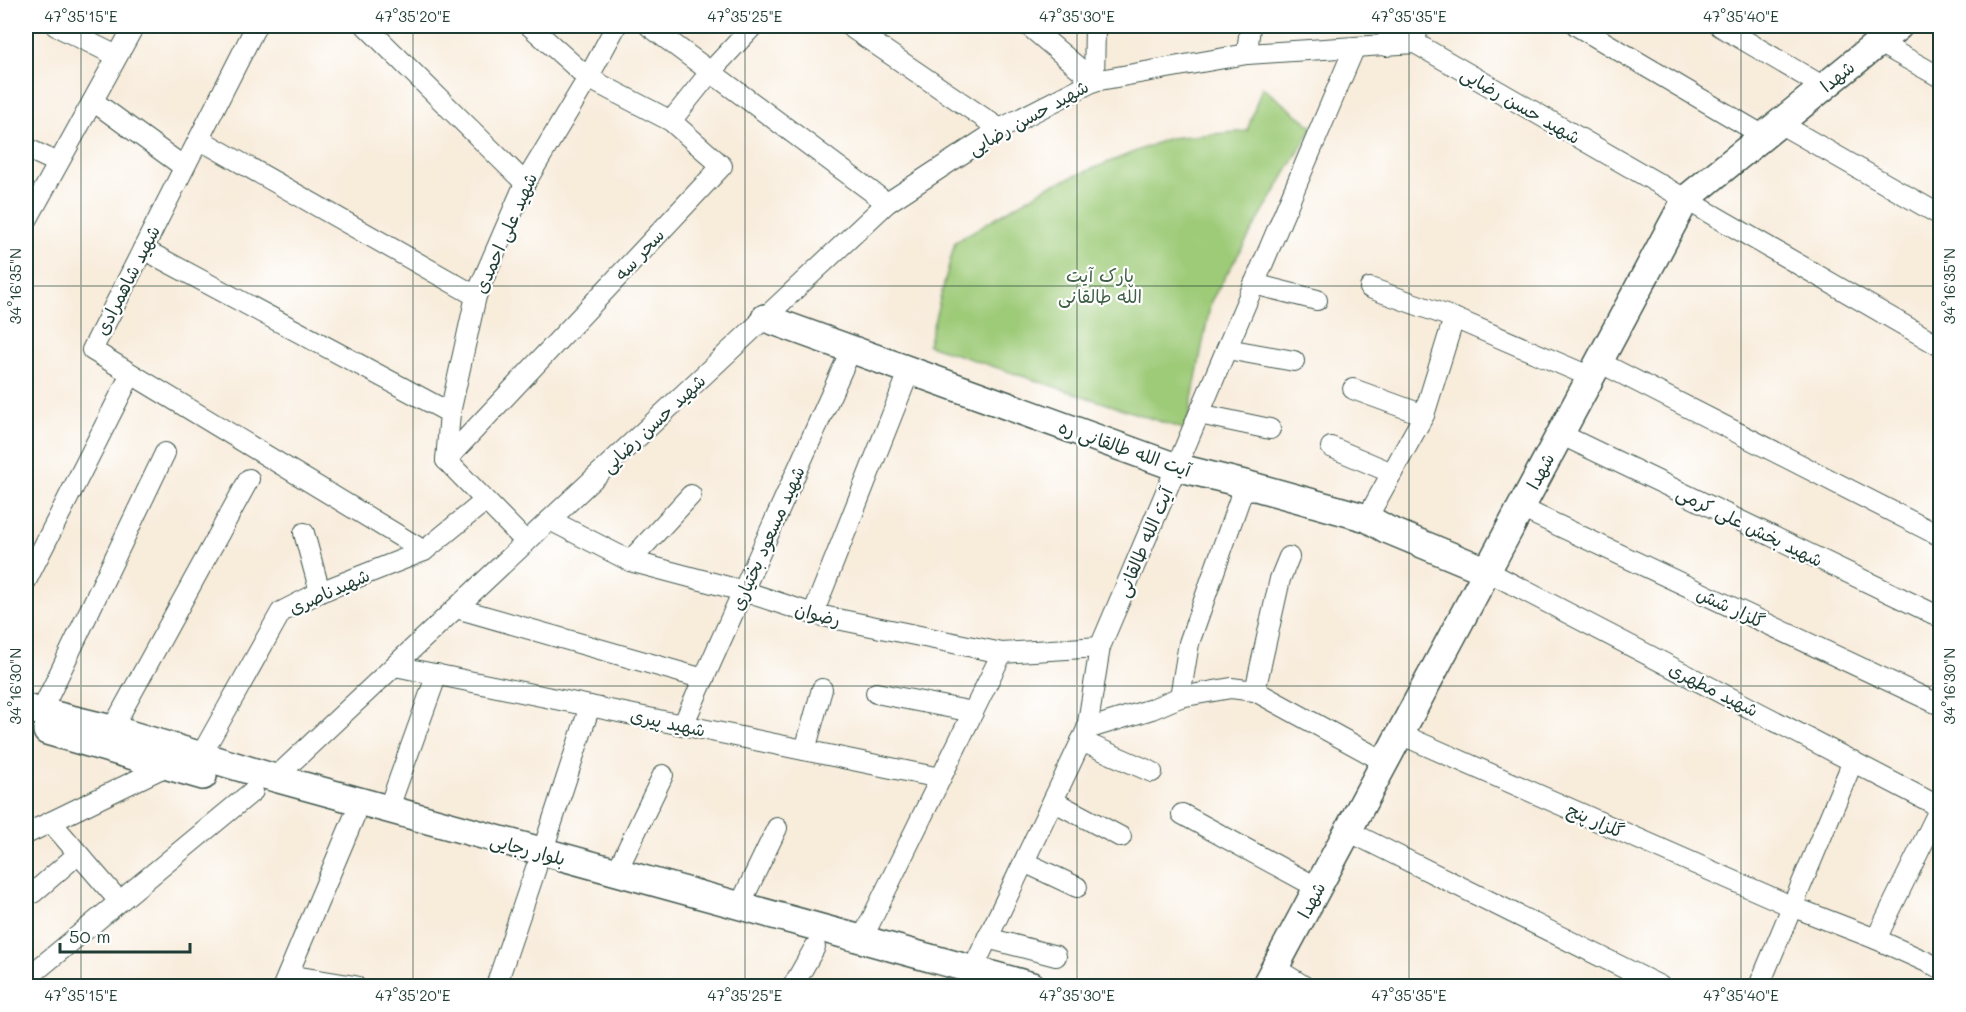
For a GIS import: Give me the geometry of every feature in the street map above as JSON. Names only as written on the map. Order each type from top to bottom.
[{"type":"main road","name":"شهدا","points":[[1270,977],[1686,199],[1899,26]]},
{"type":"main road","name":"آیت الله طالقانی ره","points":[[765,318],[1176,467],[1367,518],[1487,571]]},
{"type":"main road","name":"بلوار رجایی","points":[[31,715],[112,729],[200,757],[264,784],[354,817],[539,861],[616,873],[861,940],[965,979]]},
{"type":"main road","name":"بلوار رجایی","points":[[31,715],[166,766],[388,810],[539,861],[816,946],[965,979],[1032,987]]},
{"type":"street","points":[[56,26],[117,56]]},
{"type":"street","points":[[26,222],[134,26]]},
{"type":"street","name":"شهید شاهمرادی","points":[[131,374],[92,350],[256,26]]},
{"type":"street","points":[[366,26],[525,183]]},
{"type":"street","name":"سحر سه","points":[[446,460],[722,166],[671,121],[588,78],[530,26]]},
{"type":"street","name":"شهید علی احمدی","points":[[446,460],[450,413],[476,296],[525,183],[588,78],[616,26]]},
{"type":"street","points":[[649,26],[887,203]]},
{"type":"street","points":[[849,26],[1000,129]]},
{"type":"street","points":[[1029,26],[1094,81]]},
{"type":"street","points":[[1094,81],[1095,26]]},
{"type":"street","points":[[1247,54],[1251,26]]},
{"type":"street","points":[[1387,46],[1390,26]]},
{"type":"street","points":[[1577,26],[1772,129],[1941,214]]},
{"type":"street","points":[[1720,26],[1824,87]]},
{"type":"street","points":[[671,121],[749,27]]},
{"type":"street","name":"شهید حسن رضایی","points":[[26,979],[264,784],[395,666],[887,203],[1000,129],[1094,81],[1247,54],[1387,46],[1416,34],[1686,199],[1938,338]]},
{"type":"street","points":[[1879,42],[1941,77]]},
{"type":"street","name":"آیت الله طالقانی","points":[[965,979],[987,938],[1084,735],[1100,646],[1354,49]]},
{"type":"street","points":[[93,101],[184,167]]},
{"type":"street","points":[[199,139],[476,296]]},
{"type":"street","points":[[26,148],[58,164]]},
{"type":"street","points":[[143,249],[450,413]]},
{"type":"street","points":[[1254,284],[1317,300]]},
{"type":"street","points":[[1370,288],[1595,369],[1941,536]]},
{"type":"street","points":[[1367,518],[1424,415],[1454,318]]},
{"type":"street","points":[[1227,349],[1294,361]]},
{"type":"street","name":"شهید مسعود بختیاری","points":[[683,725],[851,350]]},
{"type":"street","points":[[813,614],[909,372]]},
{"type":"street","points":[[26,581],[131,374],[424,551]]},
{"type":"street","points":[[1353,389],[1424,415]]},
{"type":"street","points":[[1199,414],[1270,429]]},
{"type":"street","name":"شهید بخش علی کرمی","points":[[1560,434],[1941,618]]},
{"type":"street","points":[[1331,447],[1392,473]]},
{"type":"street","points":[[31,715],[165,453]]},
{"type":"street","points":[[446,460],[526,542]]},
{"type":"street","points":[[112,729],[249,479]]},
{"type":"street","points":[[1180,697],[1189,643],[1245,484]]},
{"type":"street","points":[[630,561],[691,495]]},
{"type":"street","name":"شهیدناصری","points":[[200,757],[280,612],[321,592],[424,551],[485,501]]},
{"type":"street","name":"گلزار شش","points":[[1521,508],[1941,705]]},
{"type":"street","name":"رضوان","points":[[550,520],[630,561],[743,591],[813,614],[1002,653],[1100,646]]},
{"type":"street","points":[[303,532],[321,592]]},
{"type":"street","points":[[1256,692],[1280,579],[1289,557]]},
{"type":"street","name":"شهید مطهری","points":[[1487,571],[1941,808]]},
{"type":"street","points":[[456,608],[704,679]]},
{"type":"street","points":[[861,940],[1002,653]]},
{"type":"street","name":"شهید پیری","points":[[395,666],[940,778]]},
{"type":"street","points":[[388,810],[437,675]]},
{"type":"street","points":[[1084,735],[1180,697],[1231,688],[1256,692],[1385,762]]},
{"type":"street","points":[[806,750],[822,689]]},
{"type":"street","points":[[876,693],[973,712]]},
{"type":"street","points":[[497,986],[590,706]]},
{"type":"street","name":"گلزار پنج","points":[[1400,734],[1791,906],[1876,939],[1941,968]]},
{"type":"street","points":[[1084,735],[1152,772]]},
{"type":"street","points":[[1759,987],[1853,761]]},
{"type":"street","points":[[26,834],[166,766]]},
{"type":"street","points":[[616,873],[663,775]]},
{"type":"street","points":[[1053,801],[1121,837]]},
{"type":"street","points":[[1876,939],[1941,808]]},
{"type":"street","points":[[1182,814],[1318,888]]},
{"type":"street","points":[[354,817],[285,981],[355,987]]},
{"type":"street","points":[[51,822],[120,901]]},
{"type":"street","points":[[738,907],[777,828]]},
{"type":"street","points":[[1348,831],[1660,987]]},
{"type":"street","points":[[33,893],[78,854]]},
{"type":"street","points":[[1024,862],[1077,887]]},
{"type":"street","points":[[987,938],[1056,956]]},
{"type":"street","points":[[793,987],[816,946]]},
{"type":"street","points":[[1270,977],[1304,987]]},
{"type":"green space","name":"پارک آیت الله طالقانی","points":[[1262,87],[1313,127],[1211,301],[1186,430],[928,345],[955,242],[1047,187],[1169,138],[1247,131]]}]
